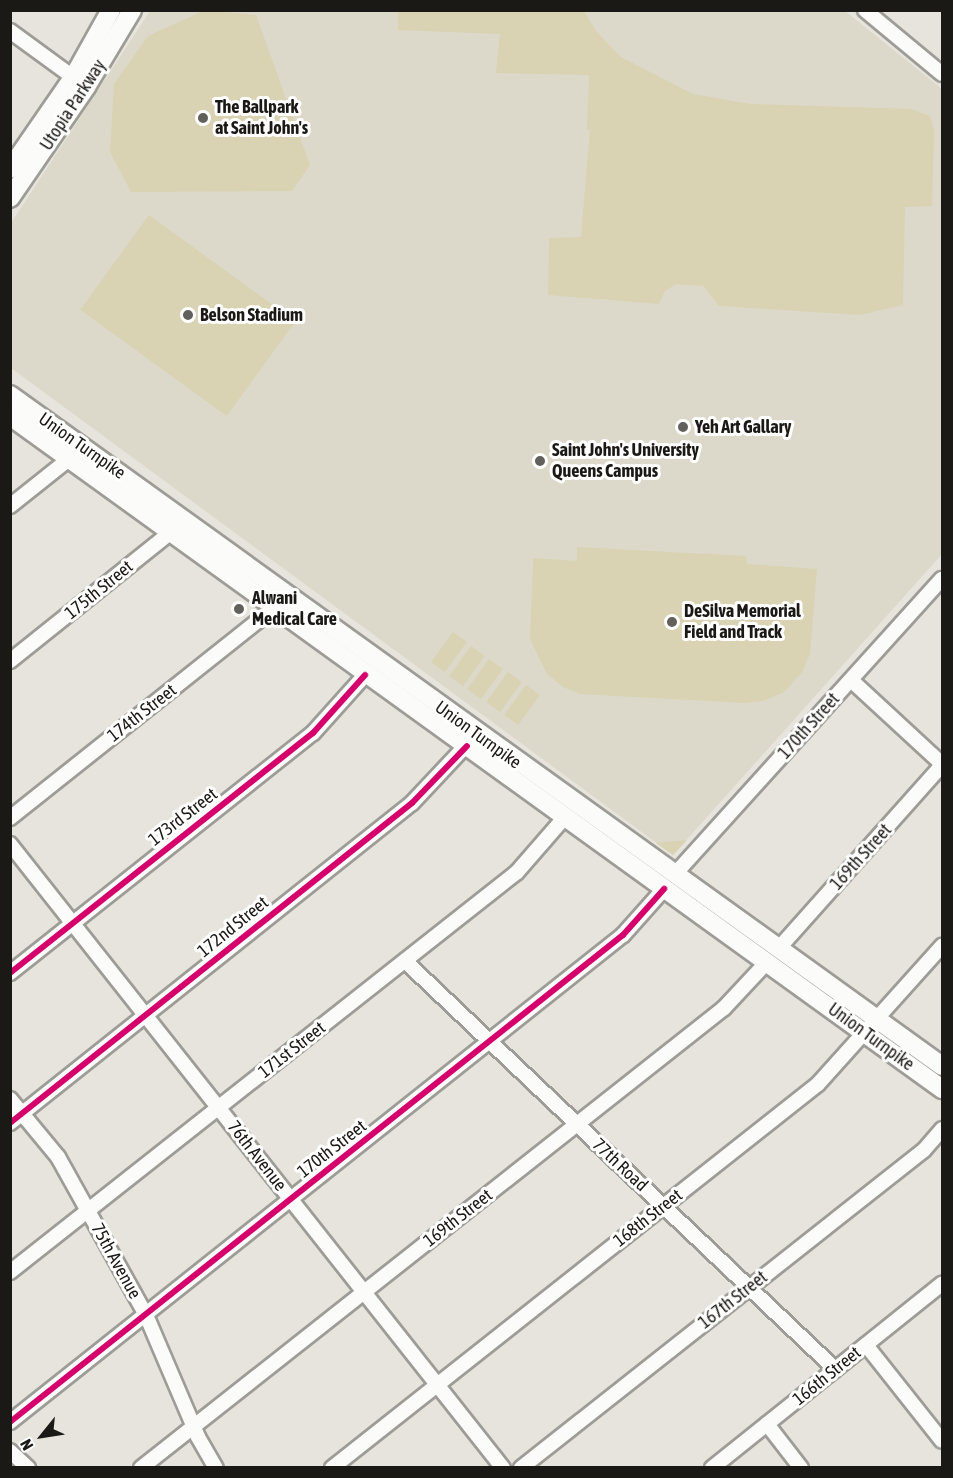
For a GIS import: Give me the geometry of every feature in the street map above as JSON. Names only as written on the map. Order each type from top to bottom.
[{"type":"main road","name":"Utopia Parkway","points":[[10,198],[80,83],[111,10]]},
{"type":"main road","name":"Utopia Parkway","points":[[10,170],[80,83],[132,10]]},
{"type":"main road","name":"Union Turnpike","points":[[10,395],[186,519],[675,873],[865,1032],[942,1089]]},
{"type":"main road","name":"Union Turnpike","points":[[10,416],[365,675],[664,889],[877,1018],[942,1065]]},
{"type":"street","points":[[865,10],[942,74]]},
{"type":"street","points":[[10,31],[80,83]]},
{"type":"street","points":[[10,506],[69,459]]},
{"type":"street","name":"175th Street","points":[[10,661],[186,519]]},
{"type":"street","name":"170th Street","points":[[675,873],[942,579]]},
{"type":"street","name":"174th Street","points":[[10,818],[274,608]]},
{"type":"street","name":"173rd Street","points":[[10,973],[313,733],[365,675]]},
{"type":"street","points":[[850,680],[942,764]]},
{"type":"street","name":"172nd Street","points":[[10,1123],[412,803],[467,746],[478,731]]},
{"type":"street","name":"169th Street","points":[[141,1467],[724,1008],[942,764]]},
{"type":"street","name":"171st Street","points":[[10,1272],[517,872],[565,817]]},
{"type":"street","name":"76th Avenue","points":[[10,844],[503,1467]]},
{"type":"street","name":"170th Street","points":[[10,1422],[623,935],[664,889]]},
{"type":"street","name":"168th Street","points":[[332,1467],[818,1084],[942,946]]},
{"type":"street","name":"77th Road","points":[[405,961],[835,1369]]},
{"type":"street","name":"75th Avenue","points":[[10,1099],[24,1112],[58,1157],[146,1315],[194,1426],[216,1467]]},
{"type":"street","name":"167th Street","points":[[521,1467],[924,1150],[942,1130]]},
{"type":"street","name":"166th Street","points":[[712,1467],[942,1284]]},
{"type":"street","points":[[866,1345],[942,1441]]},
{"type":"street","points":[[766,1424],[801,1467]]},
{"type":"street","points":[[10,1451],[28,1467]]},
{"type":"shaded area","name":"The Ballpark at Saint John's","points":[[205,10],[256,15],[310,165],[292,191],[131,192],[110,152],[114,84],[148,36]]},
{"type":"shaded area","name":"Saint John's University Queens Campus","points":[[150,11],[845,11],[942,89],[942,554],[673,855],[11,368],[11,223]]},
{"type":"shaded area","points":[[398,11],[584,11],[596,31],[621,57],[693,94],[750,104],[911,109],[930,116],[934,130],[932,206],[905,207],[903,305],[860,315],[719,306],[703,286],[676,284],[665,291],[659,304],[548,295],[549,238],[581,237],[590,130],[587,130],[589,75],[496,73],[500,34],[398,30]]},
{"type":"shaded area","name":"Belson Stadium","points":[[149,215],[295,321],[227,416],[80,310]]},
{"type":"shaded area","name":"DeSilva Memorial Field and Track","points":[[577,547],[746,556],[747,564],[817,569],[810,654],[802,672],[784,692],[763,701],[744,703],[580,694],[563,687],[547,674],[530,639],[533,558],[577,561]]},
{"type":"shaded area","points":[[453,632],[467,642],[445,672],[431,662]]},
{"type":"shaded area","points":[[471,646],[485,656],[463,686],[449,676]]},
{"type":"shaded area","points":[[489,659],[503,669],[481,699],[467,689]]},
{"type":"shaded area","points":[[508,672],[522,682],[500,712],[486,702]]},
{"type":"shaded area","points":[[526,685],[540,695],[518,725],[504,715]]},
{"type":"shaded area","points":[[687,840],[673,855],[656,843]]},
{"type":"cycle path","points":[[10,973],[313,733],[365,675]]},
{"type":"cycle path","points":[[10,1123],[412,803],[467,746]]},
{"type":"cycle path","points":[[10,1422],[623,935],[664,889]]},
{"type":"place","name":"The Ballpark at Saint John's","points":[[203,118]]},
{"type":"place","name":"Belson Stadium","points":[[188,315]]},
{"type":"place","name":"Yeh Art Gallary","points":[[683,427]]},
{"type":"place","name":"Saint John's University Queens Campus","points":[[540,461]]},
{"type":"place","name":"Alwani Medical Care","points":[[239,609]]},
{"type":"place","name":"DeSilva Memorial Field and Track","points":[[672,622]]}]
